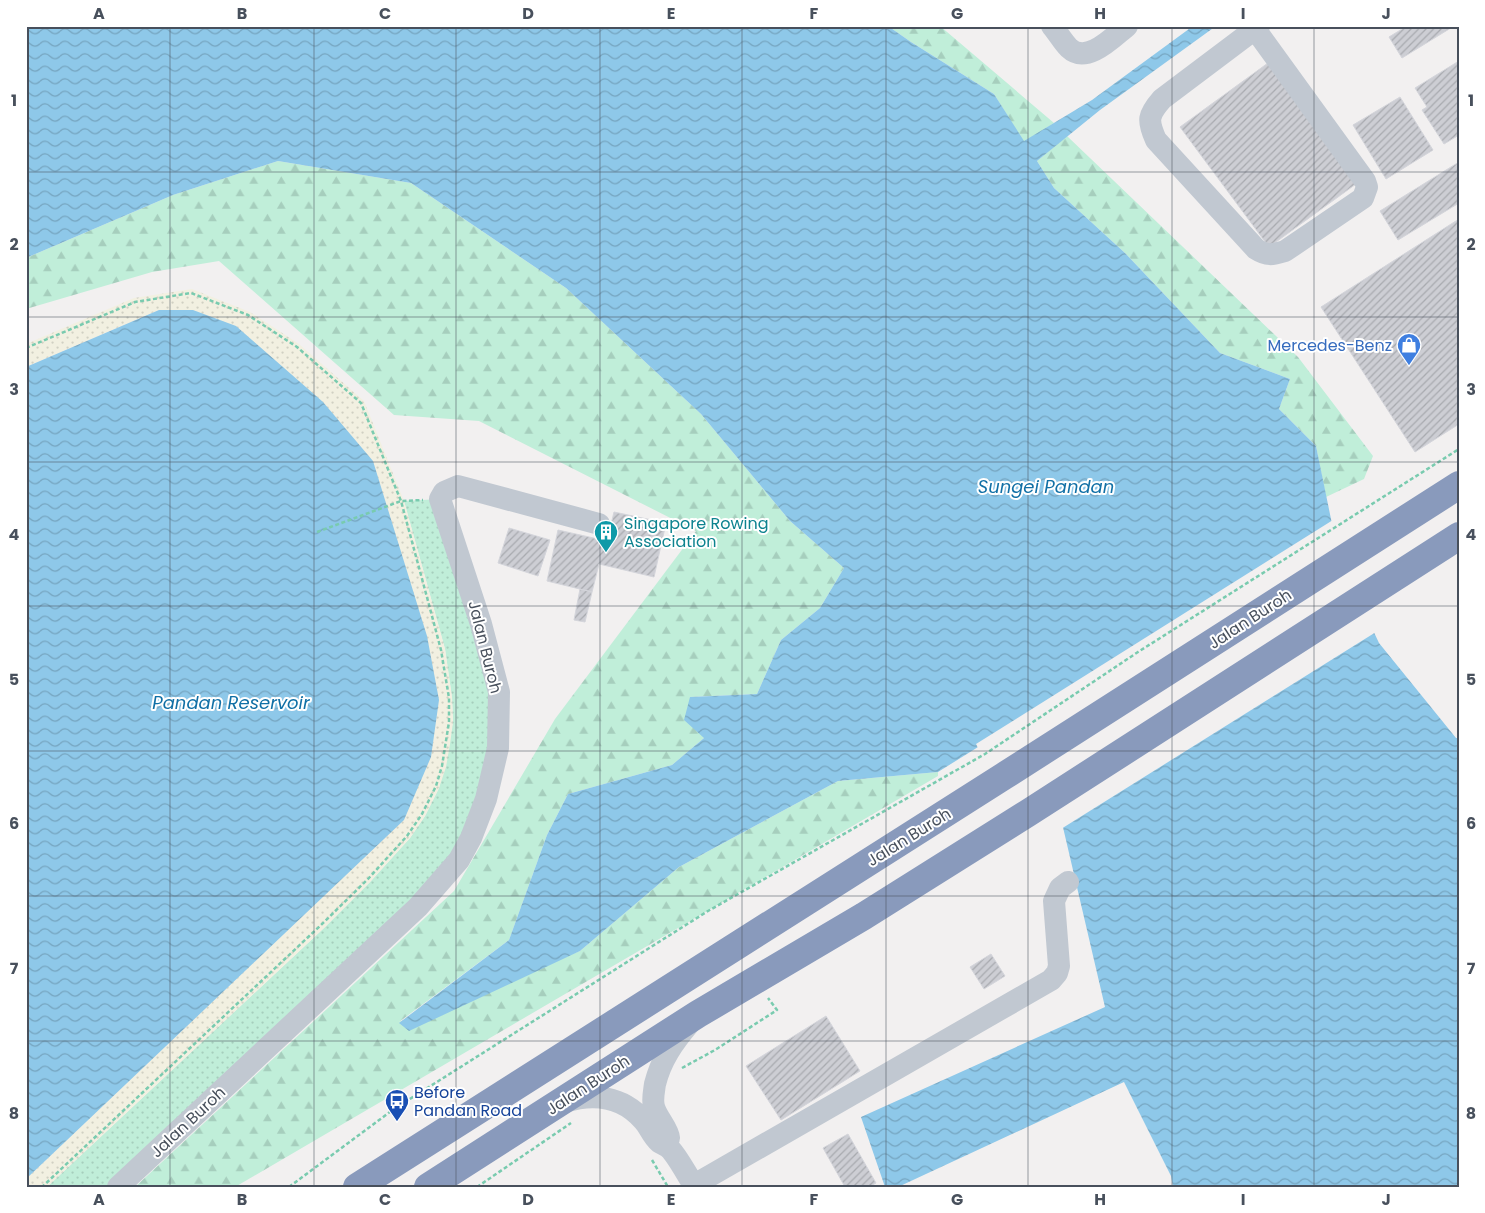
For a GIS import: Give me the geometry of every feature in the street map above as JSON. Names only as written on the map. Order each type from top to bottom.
[{"type":"highway","name":"Jalan Buroh","points":[[357,1187],[1456,487]]},
{"type":"highway","name":"Jalan Buroh","points":[[428,1187],[568,1111],[698,1014],[864,916],[1028,813],[1459,536]]},
{"type":"street","points":[[1052,26],[1070,48],[1078,54],[1087,54],[1127,26]]},
{"type":"street","points":[[1257,28],[1366,181],[1367,187],[1363,198],[1285,251],[1274,255],[1265,255],[1256,249],[1229,220],[1156,140],[1149,120],[1152,110],[1162,99],[1257,28]]},
{"type":"street","name":"Jalan Buroh","points":[[118,1187],[418,907],[459,860],[471,838],[486,799],[498,748],[498,692],[481,624],[440,499],[444,492],[458,486],[599,524]]},
{"type":"street","points":[[568,1111],[589,1096],[619,1101],[636,1113],[658,1141],[659,1152],[694,1186],[1051,980],[1057,974],[1059,966],[1054,901],[1060,888],[1068,882]]},
{"type":"street","points":[[659,1152],[668,1134],[653,1106],[653,1092],[660,1066],[666,1054],[698,1014]]},
{"type":"path","points":[[26,348],[135,302],[191,293],[248,315],[297,347],[361,403],[401,501],[441,650],[449,698],[449,722],[442,766],[436,786],[422,814],[407,836],[368,879],[321,925],[42,1187]]},
{"type":"path","points":[[288,1187],[394,1109],[708,911],[985,754],[1138,652],[1459,449]]},
{"type":"path","points":[[317,532],[401,501]]},
{"type":"path","points":[[680,1069],[715,1050],[777,1010],[754,980]]},
{"type":"path","points":[[477,1187],[568,1111]]},
{"type":"path","points":[[659,1152],[668,1187]]},
{"type":"green space","points":[[888,26],[940,26],[1054,123],[1024,142],[994,94]]},
{"type":"green space","points":[[1067,136],[1298,357],[1373,456],[1364,479],[1326,497],[1316,446],[1279,409],[1290,379],[1220,353],[1125,253],[1054,188],[1037,161]]},
{"type":"green space","points":[[278,161],[411,183],[566,288],[701,414],[790,521],[844,568],[820,608],[781,640],[757,694],[690,697],[704,738],[672,765],[568,794],[547,835],[509,940],[399,1022],[580,951],[679,867],[838,781],[938,772],[938,776],[235,1187],[135,1187],[454,891],[555,719],[696,531],[479,421],[394,415],[219,261],[152,272],[26,309],[26,258],[173,195]]},
{"type":"green space","points":[[440,499],[481,624],[498,748],[459,860],[118,1187],[47,1187],[324,928],[410,838],[425,816],[439,788],[453,722],[452,698],[445,649],[404,501]]},
{"type":"sand","points":[[192,289],[250,312],[299,344],[364,401],[404,501],[445,649],[452,697],[453,722],[446,767],[439,788],[425,816],[410,838],[324,928],[47,1187],[26,1187],[26,1179],[403,820],[159,310],[26,367],[26,344],[134,298]]},
{"type":"water","name":"Sungei Pandan","points":[[26,26],[888,26],[994,94],[1024,141],[1092,100],[1193,26],[1216,26],[1100,110],[1037,161],[1054,188],[1125,253],[1220,353],[1290,379],[1279,409],[1316,446],[1339,558],[1379,643],[1456,738],[1459,738],[1459,1187],[1173,1187],[1171,1176],[1124,1082],[898,1187],[885,1187],[861,1117],[1105,1007],[1044,746],[999,734],[938,772],[838,781],[679,867],[580,951],[409,1031],[399,1023],[509,940],[547,835],[568,794],[672,765],[704,738],[684,720],[690,697],[757,694],[781,640],[820,608],[844,568],[790,521],[701,414],[566,288],[411,183],[278,161],[173,195],[26,258]]},
{"type":"water","name":"Pandan Reservoir","points":[[159,310],[193,310],[236,326],[323,402],[373,461],[427,636],[439,700],[431,757],[404,820],[26,1179],[26,367]]},
{"type":"pier","points":[[1333,520],[1341,557],[1376,632],[1061,829],[1042,748],[1000,737],[979,750],[976,744]]},
{"type":"building","points":[[1407,26],[1454,26],[1402,58],[1389,37]]},
{"type":"building","points":[[1459,61],[1459,135],[1444,144],[1422,110],[1427,107],[1415,88]]},
{"type":"building","points":[[1268,63],[1356,184],[1269,247],[1180,127]]},
{"type":"building","points":[[1400,97],[1433,150],[1386,179],[1353,125]]},
{"type":"building","points":[[1459,162],[1459,203],[1398,240],[1380,211]]},
{"type":"building","name":"Mercedes-Benz","points":[[1459,219],[1459,424],[1415,452],[1321,307]]},
{"type":"building","name":"Singapore Rowing Association","points":[[614,512],[666,523],[654,577],[599,564],[592,592],[547,581],[558,530],[607,541]]},
{"type":"building","points":[[509,528],[550,540],[538,576],[498,563]]},
{"type":"building","points":[[580,589],[592,592],[585,622],[574,620]]},
{"type":"building","points":[[991,954],[1005,976],[984,989],[970,967]]},
{"type":"building","points":[[826,1016],[860,1071],[781,1120],[746,1066]]},
{"type":"building","points":[[848,1134],[876,1183],[869,1187],[845,1187],[823,1148]]},
{"type":"place","name":"Mercedes-Benz","points":[[1409,366]]},
{"type":"place","name":"Singapore Rowing Association","points":[[606,553]]},
{"type":"place","name":"Before Pandan Road","points":[[397,1122]]}]
